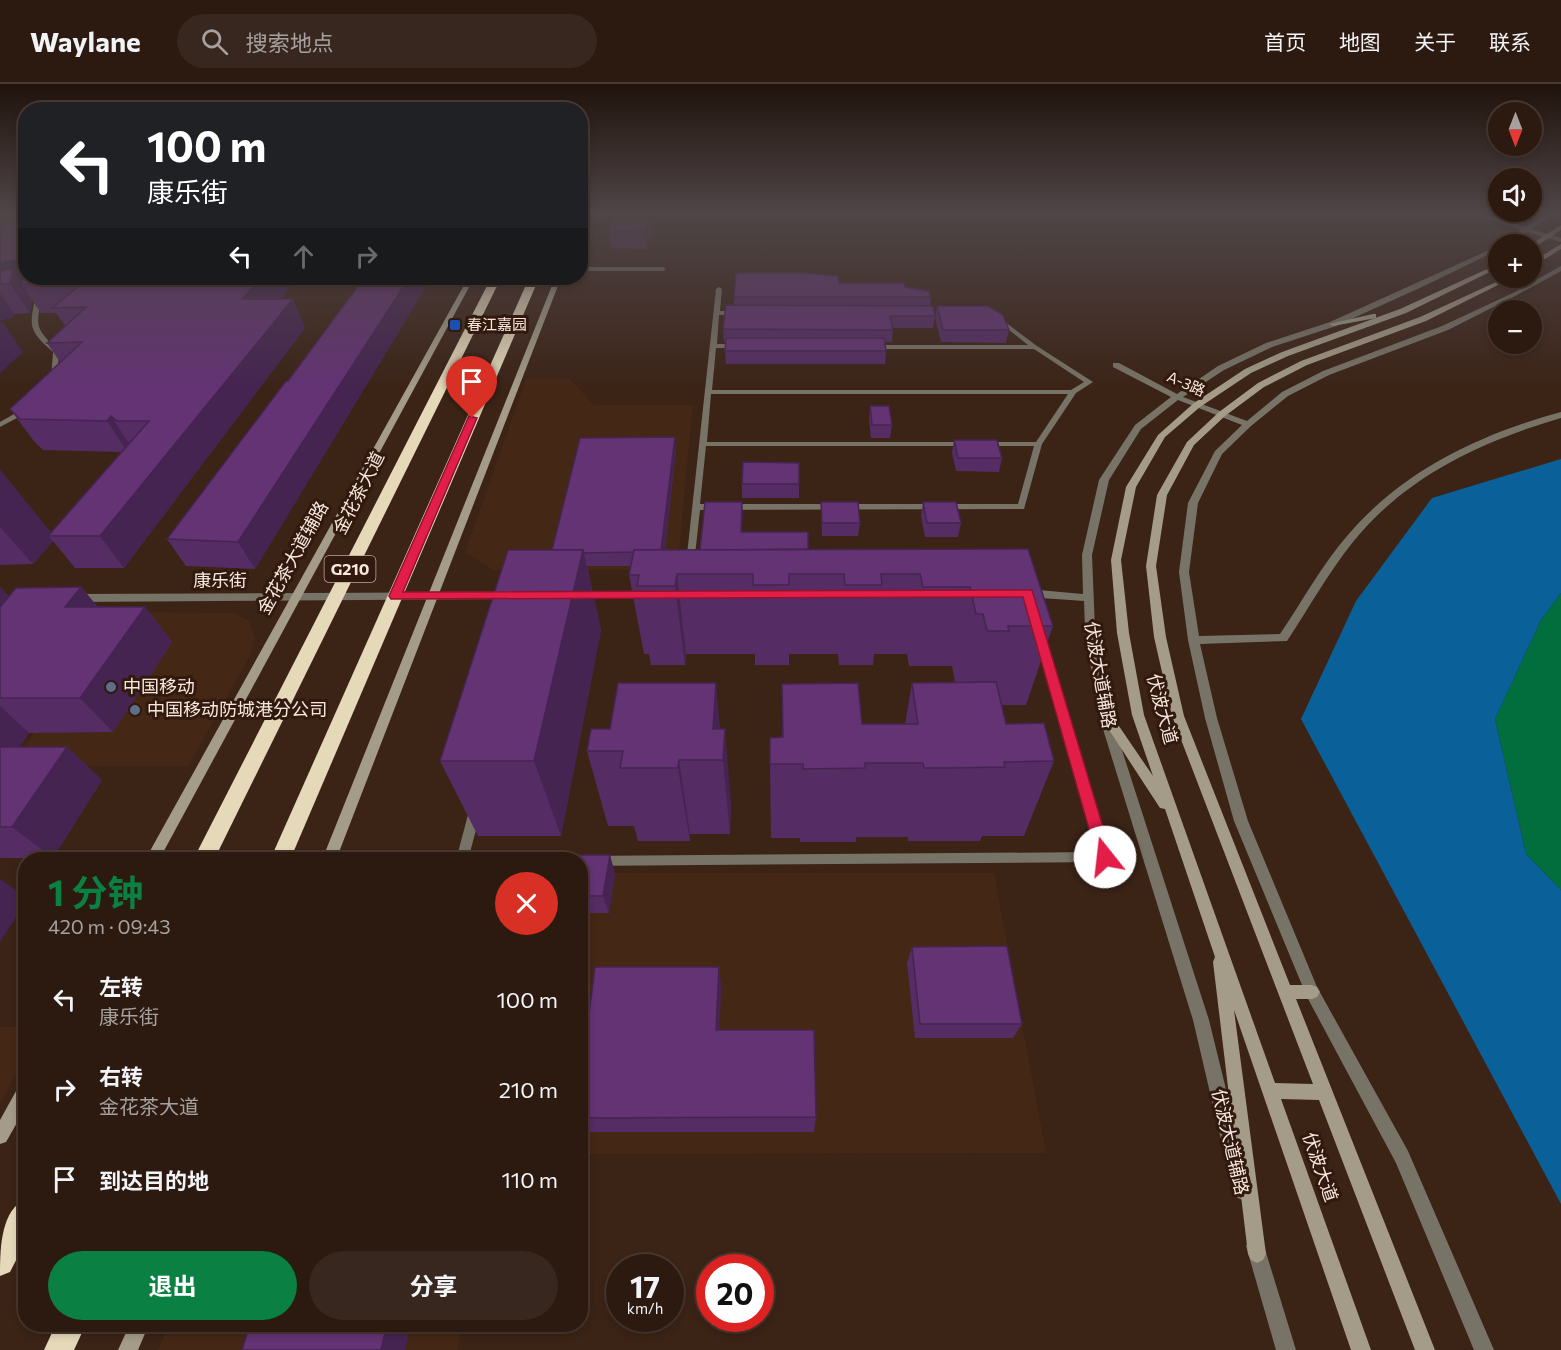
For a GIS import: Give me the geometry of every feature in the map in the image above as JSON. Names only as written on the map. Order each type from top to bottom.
[{"type":"highway","name":"金花茶大道","points":[[207,852],[492,285]]},
{"type":"highway","name":"G210","points":[[283,852],[531,285]]},
{"type":"highway","points":[[3,1253],[18,1226]]},
{"type":"highway","points":[[59,1350],[68,1332]]},
{"type":"main road","name":"伏波大道","points":[[1362,1350],[1138,715],[1123,633],[1116,560],[1131,487],[1162,435],[1197,405],[1240,376],[1285,354],[1403,311],[1485,272]]},
{"type":"main road","name":"金花茶大道辅路","points":[[156,852],[467,285]]},
{"type":"main road","points":[[332,852],[555,285]]},
{"type":"main road","name":"伏波大道","points":[[1425,1350],[1178,716],[1160,637],[1151,566],[1162,495],[1190,444],[1222,414],[1261,385],[1304,363],[1423,319],[1488,288]]},
{"type":"main road","points":[[1333,324],[1403,311]]},
{"type":"main road","points":[[1104,713],[1175,820]]},
{"type":"main road","points":[[1216,937],[1257,1254]]},
{"type":"main road","points":[[1286,992],[1312,992]]},
{"type":"main road","points":[[1270,1091],[1324,1092]]},
{"type":"main road","points":[[0,1136],[18,1104]]},
{"type":"main road","points":[[128,1350],[136,1332]]},
{"type":"street","name":"伏波大道辅路","points":[[1287,1350],[1257,1254],[1201,1020],[1104,713],[1090,630],[1087,555],[1104,480],[1138,427],[1177,397],[1240,359],[1269,345],[1333,324],[1452,272]]},
{"type":"street","points":[[1484,1350],[1402,1158],[1312,992],[1241,820],[1211,718],[1194,640],[1184,572],[1193,503],[1218,453],[1248,424],[1285,394],[1326,373],[1445,328],[1554,272]]},
{"type":"street","points":[[29,294],[50,291]]},
{"type":"street","name":"A-3路","points":[[1116,365],[1177,397],[1248,424]]},
{"type":"street","points":[[1194,640],[1283,638],[1350,539],[1389,500],[1425,473],[1459,453],[1516,429],[1561,416]]},
{"type":"street","points":[[568,595],[663,595]]},
{"type":"street","name":"康乐街","points":[[60,598],[522,596]]},
{"type":"street","points":[[1025,597],[1089,598]]},
{"type":"lane","points":[[689,573],[719,289]]},
{"type":"lane","points":[[39,292],[33,323],[36,335],[56,352],[52,388]]},
{"type":"lane","points":[[717,313],[741,314]]},
{"type":"lane","points":[[696,507],[1021,507],[1038,444],[1073,393],[1089,382],[1035,347],[992,314]]},
{"type":"lane","points":[[713,346],[749,346]]},
{"type":"lane","points":[[868,346],[1035,347]]},
{"type":"lane","points":[[708,392],[1073,393]]},
{"type":"lane","points":[[0,425],[36,404]]},
{"type":"lane","points":[[703,444],[1038,444]]},
{"type":"lane","points":[[588,861],[1105,857],[1038,627]]},
{"type":"lane","points":[[464,852],[477,802]]},
{"type":"shaded area","points":[[526,379],[570,379],[594,405],[693,405],[677,570],[493,570],[465,552]]},
{"type":"shaded area","name":"中国移动防城港分公司","points":[[122,612],[233,613],[249,621],[255,638],[251,654],[188,766],[10,766]]},
{"type":"shaded area","points":[[588,873],[994,873],[1046,1153],[588,1154]]},
{"type":"shaded area","points":[[0,1027],[18,1027],[18,1070],[0,1103]]},
{"type":"shaded area","points":[[166,1332],[461,1332],[457,1350],[158,1350]]},
{"type":"green space","points":[[1561,593],[1561,890],[1526,854],[1495,719],[1541,620]]},
{"type":"water","points":[[1561,459],[1561,593],[1541,620],[1495,719],[1526,854],[1561,890],[1561,1204],[1301,719],[1356,601],[1432,498]]},
{"type":"building","points":[[0,272],[12,272],[10,284],[0,284]]},
{"type":"building","points":[[736,273],[803,273],[838,276],[839,283],[904,283],[905,287],[929,291],[931,297],[734,297]]},
{"type":"building","points":[[80,285],[255,285],[242,299],[293,299],[100,536],[48,536],[149,421],[117,421],[111,416],[107,421],[20,419],[10,409],[82,342],[47,343],[86,307],[52,308]]},
{"type":"building","points":[[359,285],[404,285],[238,542],[167,539],[286,381]]},
{"type":"building","points":[[726,305],[933,306],[935,316],[890,316],[893,330],[723,329]]},
{"type":"building","points":[[937,306],[988,306],[1003,315],[1009,330],[943,330]]},
{"type":"building","points":[[726,338],[884,338],[886,351],[725,351]]},
{"type":"building","points":[[870,406],[889,406],[892,425],[872,425]]},
{"type":"building","points":[[675,437],[661,550],[584,553],[583,550],[552,550],[580,438]]},
{"type":"building","points":[[954,440],[997,440],[1002,458],[958,458]]},
{"type":"building","points":[[743,462],[799,463],[799,484],[742,484]]},
{"type":"building","points":[[705,502],[742,502],[741,532],[808,532],[808,549],[700,550]]},
{"type":"building","points":[[821,502],[858,502],[860,523],[822,523]]},
{"type":"building","points":[[923,502],[956,502],[961,523],[927,523]]},
{"type":"building","points":[[1028,549],[1053,626],[1008,626],[1009,631],[987,631],[983,614],[976,614],[970,587],[923,587],[920,574],[881,574],[882,585],[845,585],[844,574],[789,574],[789,585],[753,585],[753,574],[677,574],[675,586],[637,586],[639,575],[629,575],[634,550]]},
{"type":"building","points":[[508,550],[583,550],[534,761],[440,761]]},
{"type":"building","points":[[81,587],[65,607],[145,607],[80,698],[0,698],[0,607],[16,588]]},
{"type":"building","points":[[996,682],[1006,724],[1044,723],[1054,761],[1004,762],[1005,767],[948,768],[924,768],[923,763],[865,763],[865,768],[803,769],[803,764],[770,764],[770,738],[783,737],[782,684],[858,683],[862,724],[918,724],[912,683]]},
{"type":"building","points":[[618,683],[716,683],[713,729],[725,729],[723,760],[679,760],[678,768],[620,768],[623,751],[587,751],[591,729],[610,729]]},
{"type":"building","points":[[0,747],[67,747],[12,827],[0,827]]},
{"type":"building","points":[[588,855],[610,855],[603,896],[588,896]]},
{"type":"building","points":[[1007,946],[1022,1024],[920,1024],[912,947]]},
{"type":"building","points":[[595,967],[719,967],[716,1030],[814,1030],[816,1117],[588,1118],[588,1022]]},
{"type":"building","points":[[248,1332],[385,1332],[381,1350],[242,1350]]},
{"type":"place","name":"春江嘉园","points":[[455,325]]},
{"type":"place","name":"中国移动","points":[[111,687]]},
{"type":"place","name":"中国移动防城港分公司","points":[[135,710]]},
{"type":"route","points":[[472,418],[395,596],[1028,593],[1105,857]]}]
